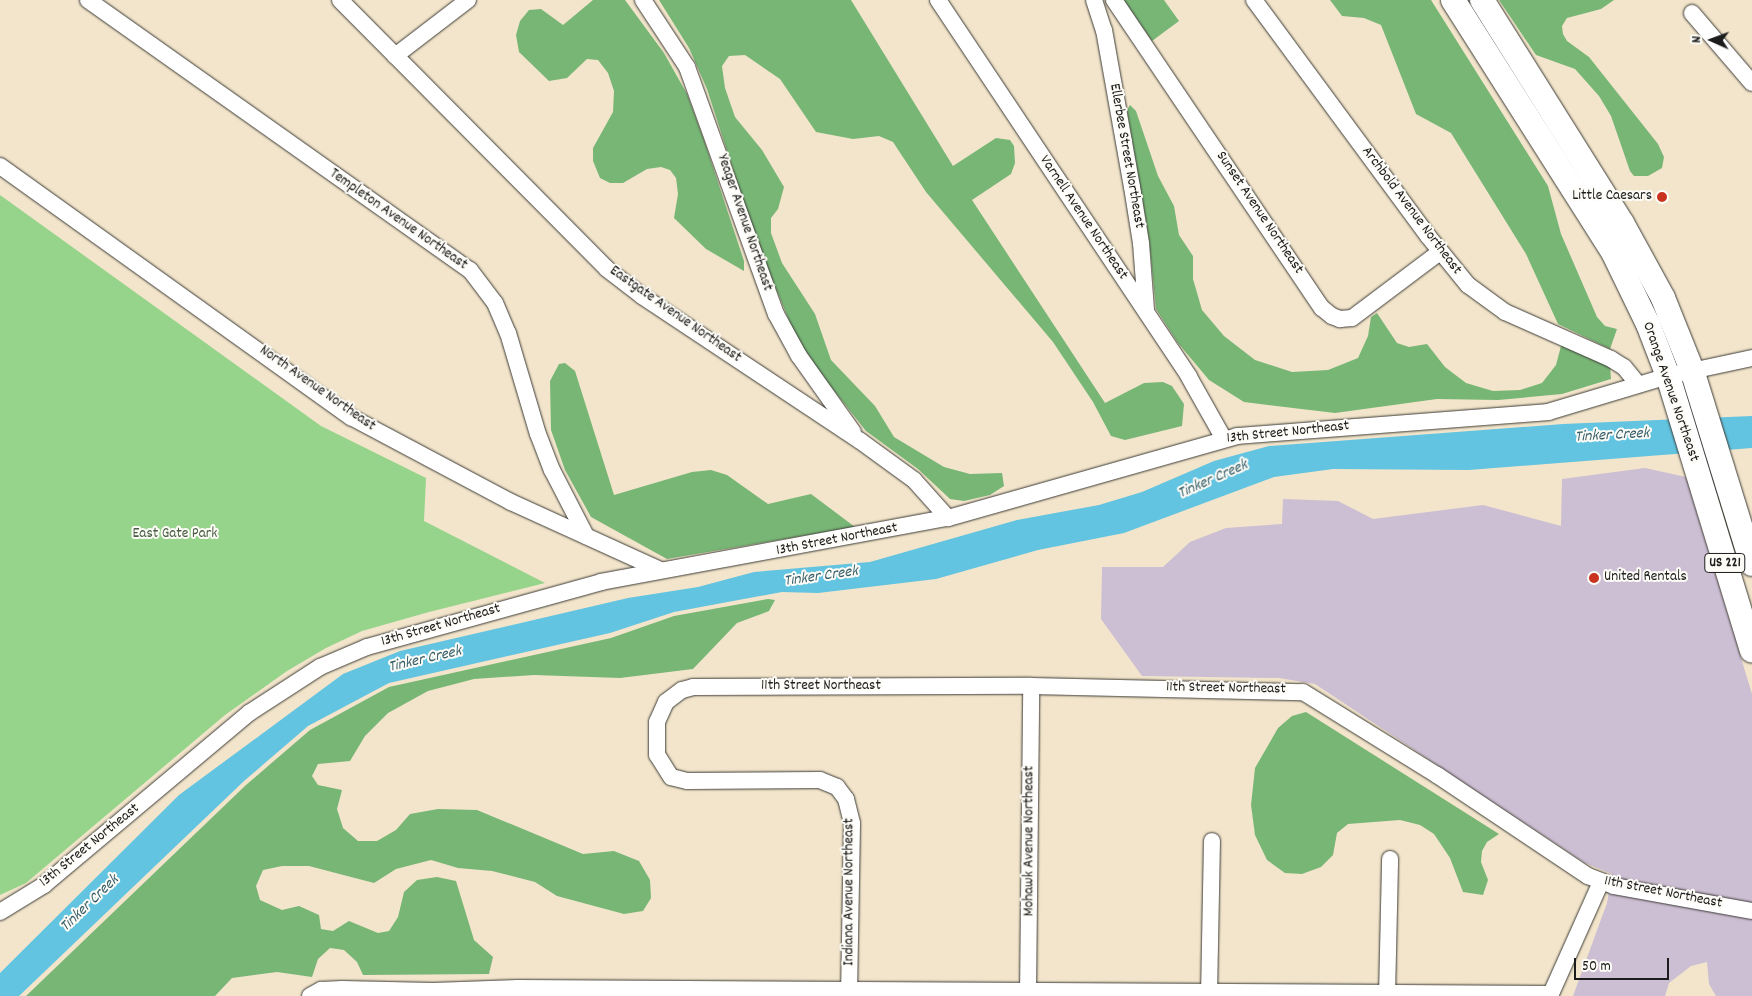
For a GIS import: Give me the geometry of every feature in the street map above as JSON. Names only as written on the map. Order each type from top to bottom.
[{"type":"highway","name":"Orange Avenue Northeast","points":[[1453,0],[1614,254],[1648,324],[1668,376],[1752,650]]},
{"type":"highway","name":"Orange Avenue Northeast","points":[[1482,0],[1637,247],[1662,298],[1692,370],[1722,469],[1745,515],[1752,564]]},
{"type":"street","name":"Templeton Avenue Northeast","points":[[88,0],[470,270],[495,303],[508,333],[542,443],[586,536]]},
{"type":"street","name":"Eastgate Avenue Northeast","points":[[340,0],[608,269],[642,296],[859,440],[914,480],[948,518]]},
{"type":"street","points":[[395,56],[468,0]]},
{"type":"street","name":"Yeager Avenue Northeast","points":[[643,0],[687,67],[776,314],[799,356],[859,440]]},
{"type":"street","name":"Varnell Avenue Northeast","points":[[938,0],[1188,377],[1224,439]]},
{"type":"street","name":"Ellerbee Street Northeast","points":[[1094,0],[1104,30],[1132,187],[1141,243],[1146,314]]},
{"type":"street","name":"Sunset Avenue Northeast","points":[[1114,0],[1312,293],[1332,316],[1340,319],[1352,318],[1440,252]]},
{"type":"street","name":"Archbold Avenue Northeast","points":[[1254,0],[1440,252],[1468,285],[1505,312],[1611,359],[1624,367],[1638,384]]},
{"type":"street","points":[[1692,12],[1752,82]]},
{"type":"street","name":"North Avenue Northeast","points":[[0,166],[352,417],[502,498],[660,570]]},
{"type":"street","name":"13th Street Northeast","points":[[0,912],[44,885],[249,713],[320,667],[367,647],[434,627],[660,570],[948,518],[1224,439],[1278,431],[1527,415],[1586,402],[1668,376],[1752,358]]},
{"type":"street","points":[[1714,530],[1745,515]]},
{"type":"street","name":"11th Street Northeast","points":[[840,790],[820,780],[687,781],[671,777],[660,763],[656,737],[660,711],[672,696],[693,688],[1031,686],[1303,692],[1601,882],[1752,911]]},
{"type":"street","name":"Mohawk Avenue Northeast","points":[[1028,994],[1031,686]]},
{"type":"street","name":"Indiana Avenue Northeast","points":[[840,790],[850,808],[852,823],[849,993]]},
{"type":"street","points":[[1209,994],[1212,841]]},
{"type":"street","points":[[1387,995],[1390,859]]},
{"type":"street","points":[[310,996],[321,990],[342,989],[483,993],[1551,995],[1601,882]]},
{"type":"shaded area","points":[[1645,468],[1686,477],[1752,694],[1752,996],[1716,996],[1709,984],[1707,962],[1691,966],[1669,983],[1665,996],[1573,996],[1607,903],[1612,874],[1585,863],[1315,684],[1279,678],[1142,676],[1101,619],[1102,567],[1163,567],[1190,542],[1226,528],[1282,524],[1283,499],[1338,501],[1373,519],[1483,505],[1561,526],[1562,479]]},
{"type":"green space","points":[[593,0],[625,0],[664,53],[687,94],[744,261],[744,271],[706,249],[674,218],[678,194],[676,178],[670,170],[661,167],[647,169],[623,183],[610,183],[600,178],[593,161],[593,148],[613,112],[614,91],[608,73],[598,60],[587,59],[567,78],[549,81],[519,52],[516,35],[520,21],[529,10],[541,9],[563,25]]},
{"type":"green space","points":[[659,0],[851,0],[953,166],[996,138],[1010,140],[1014,146],[1015,163],[1011,174],[972,200],[1105,403],[1144,383],[1163,382],[1172,386],[1184,404],[1182,426],[1125,440],[1111,436],[1093,402],[1053,342],[926,192],[893,142],[879,136],[853,139],[816,132],[780,79],[745,55],[729,56],[722,66],[725,88],[735,117],[762,150],[784,187],[778,209],[771,218],[771,233],[782,263],[815,314],[831,360],[875,406],[894,437],[944,467],[970,474],[1002,473],[1004,486],[990,495],[964,501],[950,499],[918,469],[866,431],[813,364],[793,330],[755,237],[707,89],[689,48]]},
{"type":"green space","points":[[1124,0],[1164,0],[1179,21],[1152,41]]},
{"type":"green space","points":[[1330,0],[1431,0],[1548,186],[1561,234],[1597,317],[1605,326],[1617,329],[1610,349],[1558,324],[1526,254],[1451,133],[1416,114],[1381,25],[1364,18],[1342,16]]},
{"type":"green space","points":[[1499,0],[1614,0],[1601,9],[1567,18],[1562,26],[1563,34],[1567,41],[1589,57],[1658,144],[1664,157],[1662,168],[1648,176],[1634,176],[1630,171],[1611,116],[1599,96],[1575,69],[1536,55]]},
{"type":"green space","points":[[1130,105],[1136,111],[1158,176],[1174,206],[1179,235],[1193,256],[1193,279],[1202,310],[1224,336],[1255,360],[1292,372],[1328,370],[1358,358],[1368,336],[1371,317],[1377,313],[1397,343],[1409,347],[1427,344],[1445,367],[1466,383],[1493,391],[1520,390],[1542,383],[1556,365],[1561,346],[1567,345],[1610,365],[1611,379],[1562,394],[1498,400],[1437,399],[1335,413],[1244,402],[1209,380],[1178,343],[1156,309],[1149,239],[1127,110]]},
{"type":"green space","name":"East Gate Park","points":[[0,195],[321,426],[426,478],[424,521],[545,583],[362,631],[326,648],[287,671],[225,715],[26,883],[0,895]]},
{"type":"green space","points":[[565,363],[575,371],[614,495],[692,472],[711,470],[727,475],[768,504],[811,494],[855,527],[667,559],[591,517],[565,470],[551,430],[550,381],[559,364]]},
{"type":"green space","points":[[768,599],[775,600],[769,611],[737,623],[693,669],[620,678],[534,675],[474,679],[428,691],[388,713],[365,736],[350,761],[318,764],[312,776],[318,785],[342,790],[337,809],[343,828],[358,841],[377,841],[396,830],[410,814],[438,809],[477,810],[583,854],[614,851],[639,861],[650,880],[651,898],[643,911],[624,914],[557,896],[535,882],[492,871],[458,868],[431,860],[396,869],[374,883],[309,866],[282,866],[263,870],[256,886],[260,900],[282,910],[299,906],[319,915],[321,929],[333,931],[349,921],[378,933],[389,931],[398,917],[404,892],[417,880],[437,877],[456,881],[474,940],[493,957],[489,974],[363,975],[357,962],[344,950],[330,948],[318,959],[312,977],[277,972],[232,978],[215,996],[26,996],[246,785],[310,730],[389,687],[611,638],[674,616]]},
{"type":"green space","points":[[1306,712],[1499,834],[1487,842],[1482,851],[1481,862],[1488,880],[1483,895],[1463,892],[1450,858],[1434,834],[1420,825],[1400,820],[1348,824],[1337,833],[1333,855],[1321,867],[1302,874],[1285,873],[1267,860],[1255,835],[1251,805],[1255,768],[1278,728],[1292,716]]},
{"type":"water","name":"Tinker Creek","points":[[1752,416],[1752,448],[1469,470],[1333,469],[1274,477],[1124,533],[1038,550],[936,579],[818,593],[782,592],[674,612],[610,633],[389,683],[308,726],[244,781],[19,996],[0,996],[0,973],[179,795],[343,674],[400,651],[628,598],[698,587],[754,572],[870,562],[1017,520],[1099,505],[1142,492],[1214,461],[1269,446],[1563,424]]},
{"type":"place","name":"Little Caesars","points":[[1662,197]]},
{"type":"place","name":"United Rentals","points":[[1594,578]]}]
